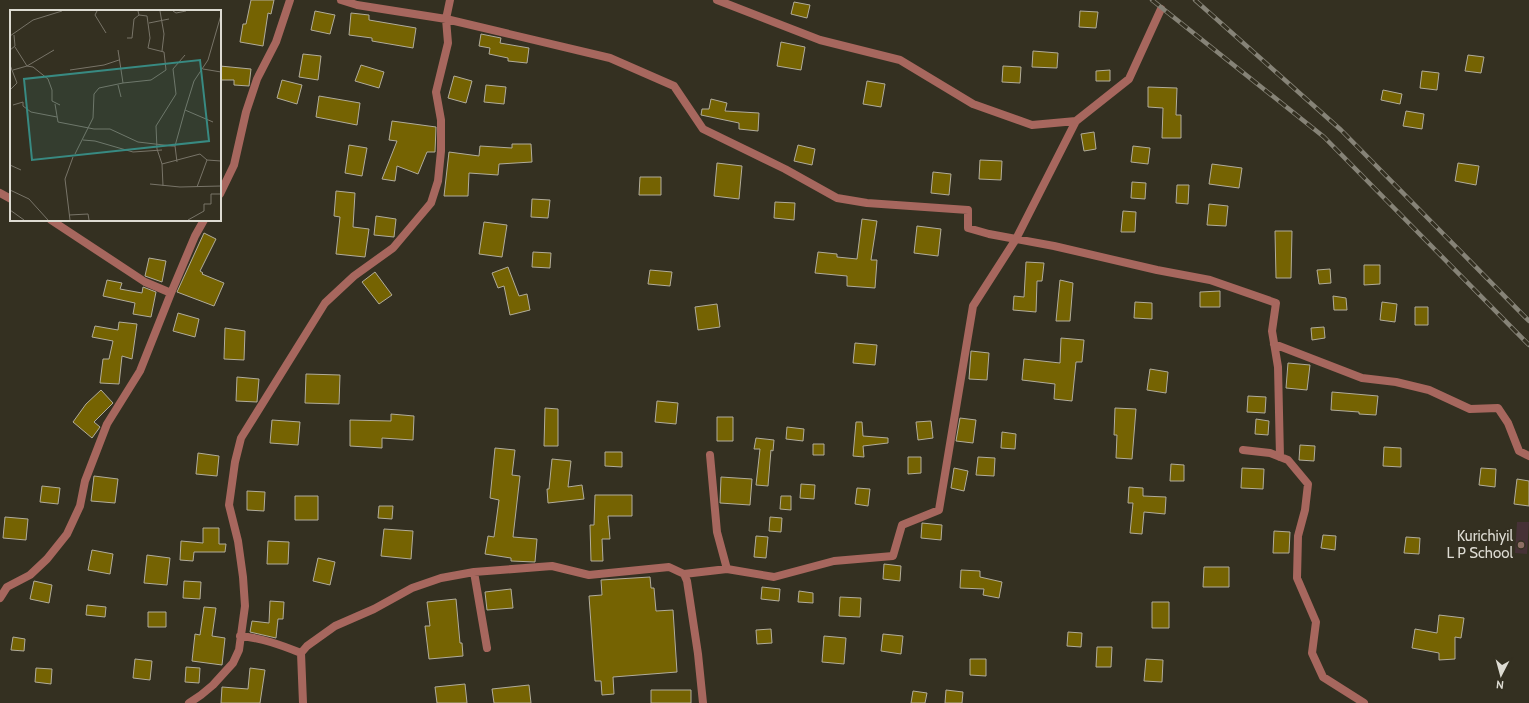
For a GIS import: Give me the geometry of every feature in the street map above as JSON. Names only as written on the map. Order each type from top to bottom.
[{"type":"street","points":[[221,192],[234,165],[246,112],[257,79],[276,42],[290,0]]},
{"type":"street","points":[[341,0],[357,5],[446,19],[610,58],[674,86],[703,129],[785,169],[837,198],[867,203],[968,210],[968,228],[1157,270],[1210,280],[1258,295],[1276,303],[1272,331],[1278,367],[1280,457]]},
{"type":"street","points":[[189,703],[202,695],[233,663],[239,650],[245,606],[243,577],[238,541],[229,505],[240,438],[325,303],[354,276],[393,248],[431,203],[438,181],[441,151],[441,120],[436,92],[448,43],[446,19],[450,0]]},
{"type":"street","points":[[717,0],[820,40],[900,60],[973,104],[1017,120],[1032,124],[1076,121]]},
{"type":"street","points":[[684,574],[727,569],[774,577],[834,561],[893,556],[902,525],[939,510],[973,306],[1016,239],[1076,121],[1129,80],[1161,9]]},
{"type":"street","points":[[0,193],[10,198]]},
{"type":"street","points":[[54,221],[145,282],[171,293]]},
{"type":"street","points":[[0,598],[7,587],[30,575],[48,559],[67,534],[80,506],[85,481],[107,424],[140,371],[195,236],[203,221]]},
{"type":"street","points":[[1274,344],[1362,378],[1396,382],[1429,390],[1470,408],[1498,408],[1508,423],[1519,451],[1529,456]]},
{"type":"street","points":[[1243,450],[1270,453],[1288,460],[1308,484],[1305,510],[1298,536],[1297,578],[1316,622],[1312,654],[1323,677],[1364,703]]},
{"type":"street","points":[[710,454],[717,532],[727,569]]},
{"type":"street","points":[[303,703],[301,653],[307,646],[335,626],[374,609],[412,588],[441,578],[474,572],[552,566],[589,575],[669,567],[684,574],[688,580],[692,607],[703,703]]},
{"type":"street","points":[[474,572],[487,648]]},
{"type":"street","points":[[240,636],[278,644],[301,653]]},
{"type":"shaded area","name":"Kurichiyil L P School","points":[[1517,522],[1529,522],[1527,554],[1515,553]]},
{"type":"building","points":[[251,0],[274,0],[271,14],[268,13],[263,46],[240,42],[243,24],[246,24]]},
{"type":"building","points":[[794,2],[810,5],[807,18],[791,14]]},
{"type":"building","points":[[315,11],[335,15],[330,34],[311,30]]},
{"type":"building","points":[[1080,11],[1098,12],[1096,28],[1079,27]]},
{"type":"building","points":[[351,13],[369,15],[369,20],[416,28],[413,48],[372,41],[372,38],[349,35]]},
{"type":"building","points":[[481,34],[501,38],[500,43],[529,48],[527,63],[508,61],[508,58],[489,54],[490,48],[479,46]]},
{"type":"building","points":[[781,42],[805,47],[801,70],[777,66]]},
{"type":"building","points":[[1033,51],[1058,53],[1057,68],[1032,67]]},
{"type":"building","points":[[303,54],[321,56],[318,80],[299,77]]},
{"type":"building","points":[[1468,55],[1484,57],[1481,73],[1465,71]]},
{"type":"building","points":[[361,65],[384,72],[379,88],[355,81]]},
{"type":"building","points":[[221,66],[251,69],[249,86],[234,85],[234,80],[221,80]]},
{"type":"building","points":[[1003,66],[1021,67],[1020,83],[1002,82]]},
{"type":"building","points":[[1110,70],[1110,81],[1096,81],[1096,71]]},
{"type":"building","points":[[1422,71],[1439,73],[1437,90],[1420,88]]},
{"type":"building","points":[[454,76],[472,81],[466,103],[448,98]]},
{"type":"building","points":[[282,80],[302,85],[297,104],[277,98]]},
{"type":"building","points":[[867,81],[885,84],[881,107],[863,104]]},
{"type":"building","points":[[486,85],[506,87],[504,104],[484,102]]},
{"type":"building","points":[[1148,87],[1177,88],[1176,115],[1181,115],[1181,138],[1162,138],[1163,108],[1148,107]]},
{"type":"building","points":[[1383,90],[1402,94],[1400,104],[1381,100]]},
{"type":"building","points":[[319,96],[360,103],[357,125],[316,117]]},
{"type":"building","points":[[711,99],[727,103],[725,111],[759,113],[758,131],[739,129],[739,123],[701,115],[702,109],[709,109]]},
{"type":"building","points":[[1406,111],[1424,114],[1422,129],[1403,126]]},
{"type":"building","points":[[392,121],[436,127],[435,152],[427,152],[418,174],[397,166],[395,181],[382,179],[397,141],[389,140]]},
{"type":"building","points":[[1094,132],[1096,149],[1084,151],[1081,134]]},
{"type":"building","points":[[512,144],[531,144],[532,162],[499,164],[498,175],[469,173],[468,196],[444,196],[449,152],[479,156],[480,146],[512,148]]},
{"type":"building","points":[[349,145],[367,148],[362,176],[345,173]]},
{"type":"building","points":[[798,145],[815,149],[812,165],[794,161]]},
{"type":"building","points":[[1133,146],[1150,148],[1148,164],[1131,162]]},
{"type":"building","points":[[980,160],[1002,161],[1001,180],[979,179]]},
{"type":"building","points":[[717,163],[742,166],[739,199],[714,196]]},
{"type":"building","points":[[1458,163],[1479,166],[1476,185],[1455,181]]},
{"type":"building","points":[[1212,164],[1242,168],[1239,188],[1209,184]]},
{"type":"building","points":[[933,172],[951,174],[949,195],[931,193]]},
{"type":"building","points":[[640,177],[661,177],[661,195],[639,195]]},
{"type":"building","points":[[1132,182],[1146,183],[1145,199],[1131,198]]},
{"type":"building","points":[[1177,185],[1189,185],[1188,204],[1176,203]]},
{"type":"building","points":[[336,191],[355,193],[353,227],[369,229],[365,257],[336,254],[340,217],[334,216]]},
{"type":"building","points":[[532,199],[550,200],[548,218],[531,217]]},
{"type":"building","points":[[775,202],[795,203],[794,220],[774,218]]},
{"type":"building","points":[[1209,204],[1228,206],[1226,226],[1207,225]]},
{"type":"building","points":[[1123,211],[1136,212],[1135,232],[1121,232]]},
{"type":"building","points":[[376,216],[396,219],[394,237],[374,235]]},
{"type":"building","points":[[862,219],[877,221],[871,260],[877,260],[875,288],[847,286],[847,276],[815,273],[818,252],[837,254],[837,257],[857,259]]},
{"type":"building","points":[[484,222],[507,225],[502,257],[479,254]]},
{"type":"building","points":[[917,226],[941,229],[938,256],[914,253]]},
{"type":"building","points":[[1275,231],[1292,231],[1291,278],[1276,278]]},
{"type":"building","points":[[204,233],[216,239],[200,271],[203,273],[202,274],[224,283],[214,306],[177,292]]},
{"type":"building","points":[[533,252],[551,253],[550,268],[532,267]]},
{"type":"building","points":[[149,258],[166,261],[162,282],[145,276]]},
{"type":"building","points":[[1026,262],[1044,263],[1042,281],[1037,281],[1036,312],[1013,310],[1014,296],[1024,297]]},
{"type":"building","points":[[1364,265],[1380,265],[1380,284],[1364,285]]},
{"type":"building","points":[[508,267],[519,296],[527,294],[530,310],[510,315],[504,286],[498,288],[492,273]]},
{"type":"building","points":[[1330,269],[1331,283],[1319,284],[1317,270]]},
{"type":"building","points":[[650,270],[672,272],[670,286],[648,284]]},
{"type":"building","points":[[375,272],[392,295],[379,304],[362,282]]},
{"type":"building","points":[[107,280],[122,283],[120,289],[142,293],[143,287],[156,292],[151,317],[133,314],[135,303],[103,296]]},
{"type":"building","points":[[1060,280],[1073,283],[1070,321],[1056,321]]},
{"type":"building","points":[[1220,291],[1220,307],[1200,307],[1200,292]]},
{"type":"building","points":[[1333,296],[1346,298],[1347,310],[1334,310]]},
{"type":"building","points":[[1135,302],[1152,303],[1152,319],[1134,318]]},
{"type":"building","points":[[1382,302],[1397,304],[1395,322],[1380,320]]},
{"type":"building","points":[[717,304],[720,327],[698,330],[695,307]]},
{"type":"building","points":[[1415,307],[1428,307],[1428,325],[1415,325]]},
{"type":"building","points":[[178,313],[199,319],[195,337],[173,331]]},
{"type":"building","points":[[119,322],[137,324],[132,359],[122,356],[119,384],[100,383],[103,359],[109,359],[113,341],[92,337],[95,326],[118,330]]},
{"type":"building","points":[[1324,327],[1325,338],[1312,340],[1311,328]]},
{"type":"building","points":[[225,328],[245,331],[244,360],[224,359]]},
{"type":"building","points":[[1061,338],[1084,340],[1082,362],[1076,362],[1072,401],[1054,399],[1055,384],[1022,380],[1024,359],[1060,363]]},
{"type":"building","points":[[855,343],[877,345],[875,365],[853,363]]},
{"type":"building","points":[[971,351],[989,353],[987,380],[969,379]]},
{"type":"building","points":[[1288,363],[1310,365],[1307,390],[1286,388]]},
{"type":"building","points":[[1150,369],[1168,372],[1166,393],[1147,390]]},
{"type":"building","points":[[306,374],[340,375],[339,404],[305,403]]},
{"type":"building","points":[[237,377],[259,379],[257,402],[236,401]]},
{"type":"building","points":[[101,390],[113,403],[94,422],[100,427],[92,438],[73,422],[86,404]]},
{"type":"building","points":[[1332,392],[1378,396],[1376,415],[1331,410]]},
{"type":"building","points":[[1248,396],[1266,397],[1265,413],[1247,412]]},
{"type":"building","points":[[657,401],[678,403],[676,424],[655,422]]},
{"type":"building","points":[[545,408],[558,409],[558,446],[544,446]]},
{"type":"building","points":[[1115,408],[1136,409],[1132,459],[1116,458],[1117,435],[1114,435]]},
{"type":"building","points":[[391,414],[414,416],[413,440],[382,438],[382,448],[350,446],[350,420],[391,421]]},
{"type":"building","points":[[717,417],[733,417],[733,441],[717,441]]},
{"type":"building","points":[[960,418],[976,420],[973,443],[956,441]]},
{"type":"building","points":[[1256,419],[1269,421],[1268,435],[1255,434]]},
{"type":"building","points":[[272,420],[300,422],[298,445],[270,443]]},
{"type":"building","points":[[931,421],[933,438],[918,440],[916,422]]},
{"type":"building","points":[[856,422],[862,422],[863,436],[888,438],[888,443],[863,446],[864,457],[853,456]]},
{"type":"building","points":[[787,427],[804,429],[803,441],[786,439]]},
{"type":"building","points":[[1002,432],[1016,434],[1015,449],[1001,448]]},
{"type":"building","points":[[756,438],[774,440],[773,451],[771,450],[768,486],[756,485],[760,449],[754,449]]},
{"type":"building","points":[[813,444],[824,444],[824,455],[813,455]]},
{"type":"building","points":[[1300,445],[1315,446],[1314,461],[1299,460]]},
{"type":"building","points":[[1384,447],[1401,448],[1401,467],[1383,466]]},
{"type":"building","points":[[495,448],[515,450],[512,475],[520,476],[513,537],[537,539],[535,562],[511,561],[511,558],[485,554],[488,536],[494,537],[499,500],[490,498]]},
{"type":"building","points":[[605,452],[622,452],[622,467],[605,466]]},
{"type":"building","points":[[198,453],[219,456],[217,476],[196,474]]},
{"type":"building","points":[[908,457],[921,457],[921,473],[908,474]]},
{"type":"building","points":[[978,457],[995,458],[994,476],[976,475]]},
{"type":"building","points":[[552,459],[571,461],[568,487],[582,485],[584,499],[548,503],[547,489],[549,489]]},
{"type":"building","points":[[1171,464],[1184,465],[1184,481],[1170,481]]},
{"type":"building","points":[[954,468],[968,471],[964,491],[951,488]]},
{"type":"building","points":[[1242,468],[1264,469],[1263,489],[1241,488]]},
{"type":"building","points":[[1481,468],[1496,469],[1495,487],[1479,485]]},
{"type":"building","points":[[94,476],[118,479],[115,503],[91,501]]},
{"type":"building","points":[[721,477],[752,479],[750,505],[720,503]]},
{"type":"building","points":[[1517,479],[1529,481],[1529,506],[1514,504]]},
{"type":"building","points":[[801,484],[815,485],[814,499],[800,498]]},
{"type":"building","points":[[42,486],[60,488],[58,504],[40,502]]},
{"type":"building","points":[[1129,487],[1143,488],[1143,496],[1166,497],[1165,514],[1144,512],[1142,534],[1130,533],[1133,503],[1128,503]]},
{"type":"building","points":[[857,488],[870,489],[868,506],[855,504]]},
{"type":"building","points":[[247,491],[265,492],[264,511],[247,510]]},
{"type":"building","points":[[595,495],[632,495],[632,516],[608,516],[610,539],[602,539],[603,561],[591,561],[590,525],[594,525]]},
{"type":"building","points":[[295,496],[318,496],[318,520],[295,520]]},
{"type":"building","points":[[781,496],[791,496],[791,510],[780,509]]},
{"type":"building","points":[[379,506],[393,506],[392,519],[378,518]]},
{"type":"building","points":[[5,517],[28,519],[26,540],[3,538]]},
{"type":"building","points":[[770,517],[782,518],[781,532],[769,531]]},
{"type":"building","points":[[922,523],[942,525],[941,540],[921,538]]},
{"type":"building","points":[[203,528],[219,528],[219,544],[226,544],[225,552],[194,552],[193,561],[180,560],[181,541],[203,543]]},
{"type":"building","points":[[384,529],[413,531],[411,559],[381,556]]},
{"type":"building","points":[[1274,531],[1290,532],[1289,553],[1273,553]]},
{"type":"building","points":[[1323,535],[1336,536],[1335,550],[1321,548]]},
{"type":"building","points":[[756,536],[768,537],[766,558],[754,557]]},
{"type":"building","points":[[1406,537],[1420,538],[1419,554],[1404,553]]},
{"type":"building","points":[[268,541],[289,542],[288,564],[267,564]]},
{"type":"building","points":[[92,550],[113,554],[110,574],[88,570]]},
{"type":"building","points":[[147,555],[170,558],[167,585],[144,583]]},
{"type":"building","points":[[318,558],[335,562],[330,585],[313,581]]},
{"type":"building","points":[[884,564],[901,566],[900,581],[883,579]]},
{"type":"building","points":[[1204,567],[1229,567],[1229,587],[1203,587]]},
{"type":"building","points":[[961,570],[980,571],[980,577],[1002,582],[999,598],[983,595],[984,589],[960,588]]},
{"type":"building","points":[[650,577],[651,588],[654,588],[656,611],[673,610],[677,672],[613,677],[614,694],[602,695],[601,681],[595,681],[589,596],[602,595],[601,580]]},
{"type":"building","points":[[34,581],[52,585],[49,603],[30,599]]},
{"type":"building","points":[[184,581],[201,582],[200,599],[183,598]]},
{"type":"building","points":[[762,587],[780,589],[779,601],[761,599]]},
{"type":"building","points":[[511,589],[513,608],[487,610],[485,592]]},
{"type":"building","points":[[799,591],[813,593],[813,603],[798,602]]},
{"type":"building","points":[[840,597],[861,598],[860,617],[839,616]]},
{"type":"building","points":[[456,599],[460,643],[462,643],[463,656],[429,659],[425,626],[430,626],[427,602]]},
{"type":"building","points":[[270,601],[284,602],[283,619],[278,619],[276,638],[250,632],[252,621],[269,623]]},
{"type":"building","points":[[1152,602],[1169,602],[1169,628],[1152,628]]},
{"type":"building","points":[[87,605],[106,607],[105,617],[86,615]]},
{"type":"building","points":[[204,607],[216,608],[212,636],[225,638],[222,665],[192,661],[195,634],[200,635]]},
{"type":"building","points":[[148,612],[166,612],[166,627],[148,627]]},
{"type":"building","points":[[1439,615],[1464,618],[1461,638],[1455,637],[1455,659],[1439,660],[1439,653],[1412,648],[1415,629],[1437,633]]},
{"type":"building","points":[[771,629],[772,643],[757,644],[756,630]]},
{"type":"building","points":[[1068,632],[1082,633],[1081,647],[1067,646]]},
{"type":"building","points":[[883,634],[903,636],[901,654],[881,651]]},
{"type":"building","points":[[824,636],[846,638],[844,664],[822,662]]},
{"type":"building","points":[[13,637],[25,639],[24,651],[11,650]]},
{"type":"building","points":[[1097,647],[1112,647],[1111,667],[1096,667]]},
{"type":"building","points":[[135,659],[152,661],[150,680],[133,678]]},
{"type":"building","points":[[970,659],[986,659],[986,676],[970,675]]},
{"type":"building","points":[[1146,659],[1163,660],[1162,682],[1144,681]]},
{"type":"building","points":[[186,667],[200,668],[199,683],[185,682]]},
{"type":"building","points":[[36,668],[52,669],[51,684],[35,682]]},
{"type":"building","points":[[250,668],[265,670],[260,703],[221,703],[222,687],[248,689]]},
{"type":"building","points":[[465,684],[467,703],[437,703],[435,687]]},
{"type":"building","points":[[529,685],[531,703],[494,703],[492,689]]},
{"type":"building","points":[[651,690],[691,690],[691,703],[651,703]]},
{"type":"building","points":[[946,690],[963,692],[962,703],[945,703]]},
{"type":"building","points":[[913,691],[927,693],[925,703],[911,703]]},
{"type":"railway","points":[[1152,0],[1324,137],[1529,345]]},
{"type":"railway","points":[[1195,0],[1341,130],[1529,321]]},
{"type":"place","name":"Kurichiyil L P School","points":[[1521,545]]}]
